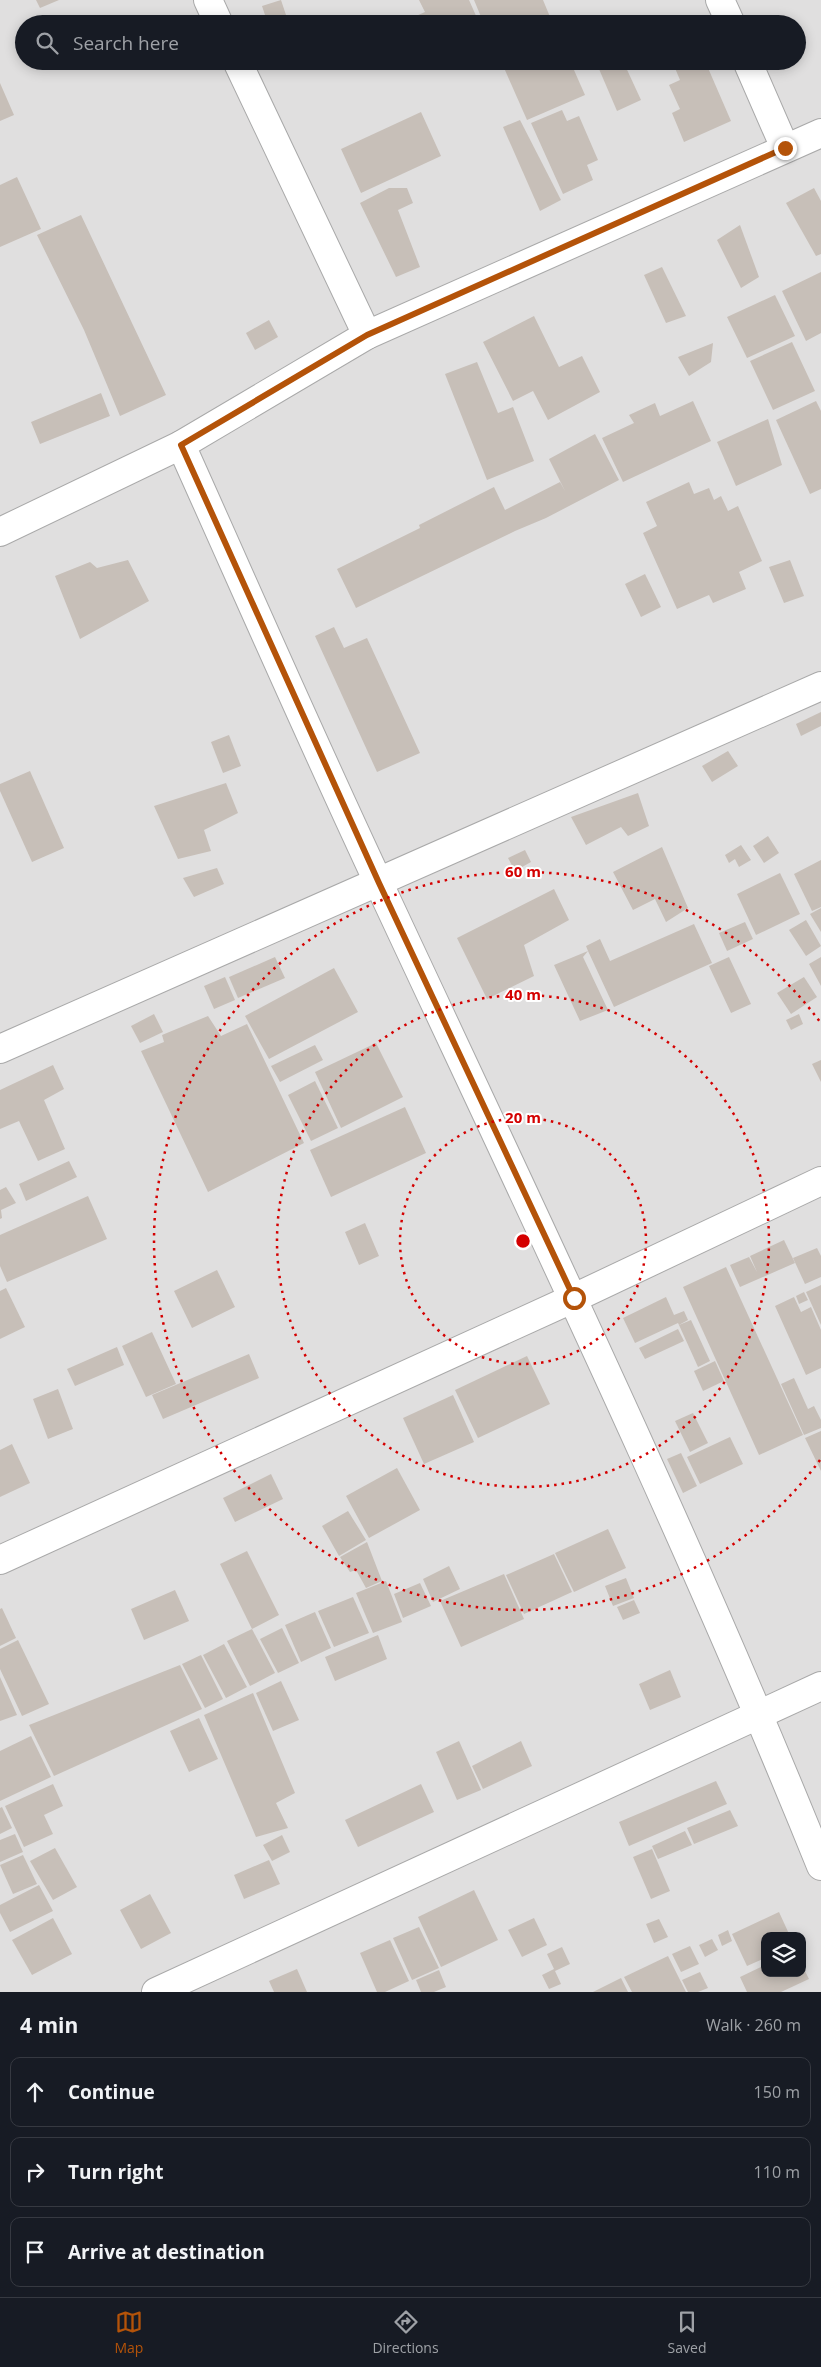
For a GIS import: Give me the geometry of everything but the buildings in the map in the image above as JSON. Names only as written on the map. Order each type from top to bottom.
[{"type":"street","points":[[208,0],[215,15]]},
{"type":"street","points":[[720,0],[727,15]]},
{"type":"street","points":[[241,70],[367,335]]},
{"type":"street","points":[[751,70],[785,148]]},
{"type":"street","points":[[0,532],[181,445],[367,335],[821,133]]},
{"type":"street","points":[[181,445],[379,883],[574,1298],[760,1715],[821,1866]]},
{"type":"street","points":[[0,1049],[821,686]]},
{"type":"street","points":[[0,1560],[574,1298],[821,1181]]},
{"type":"street","points":[[156,1992],[821,1686]]},
{"type":"shaded area","points":[[0,0],[821,0],[821,1992],[0,1992]]},
{"type":"route","points":[[574,1298],[379,883],[181,445],[367,335],[785,148]]}]
